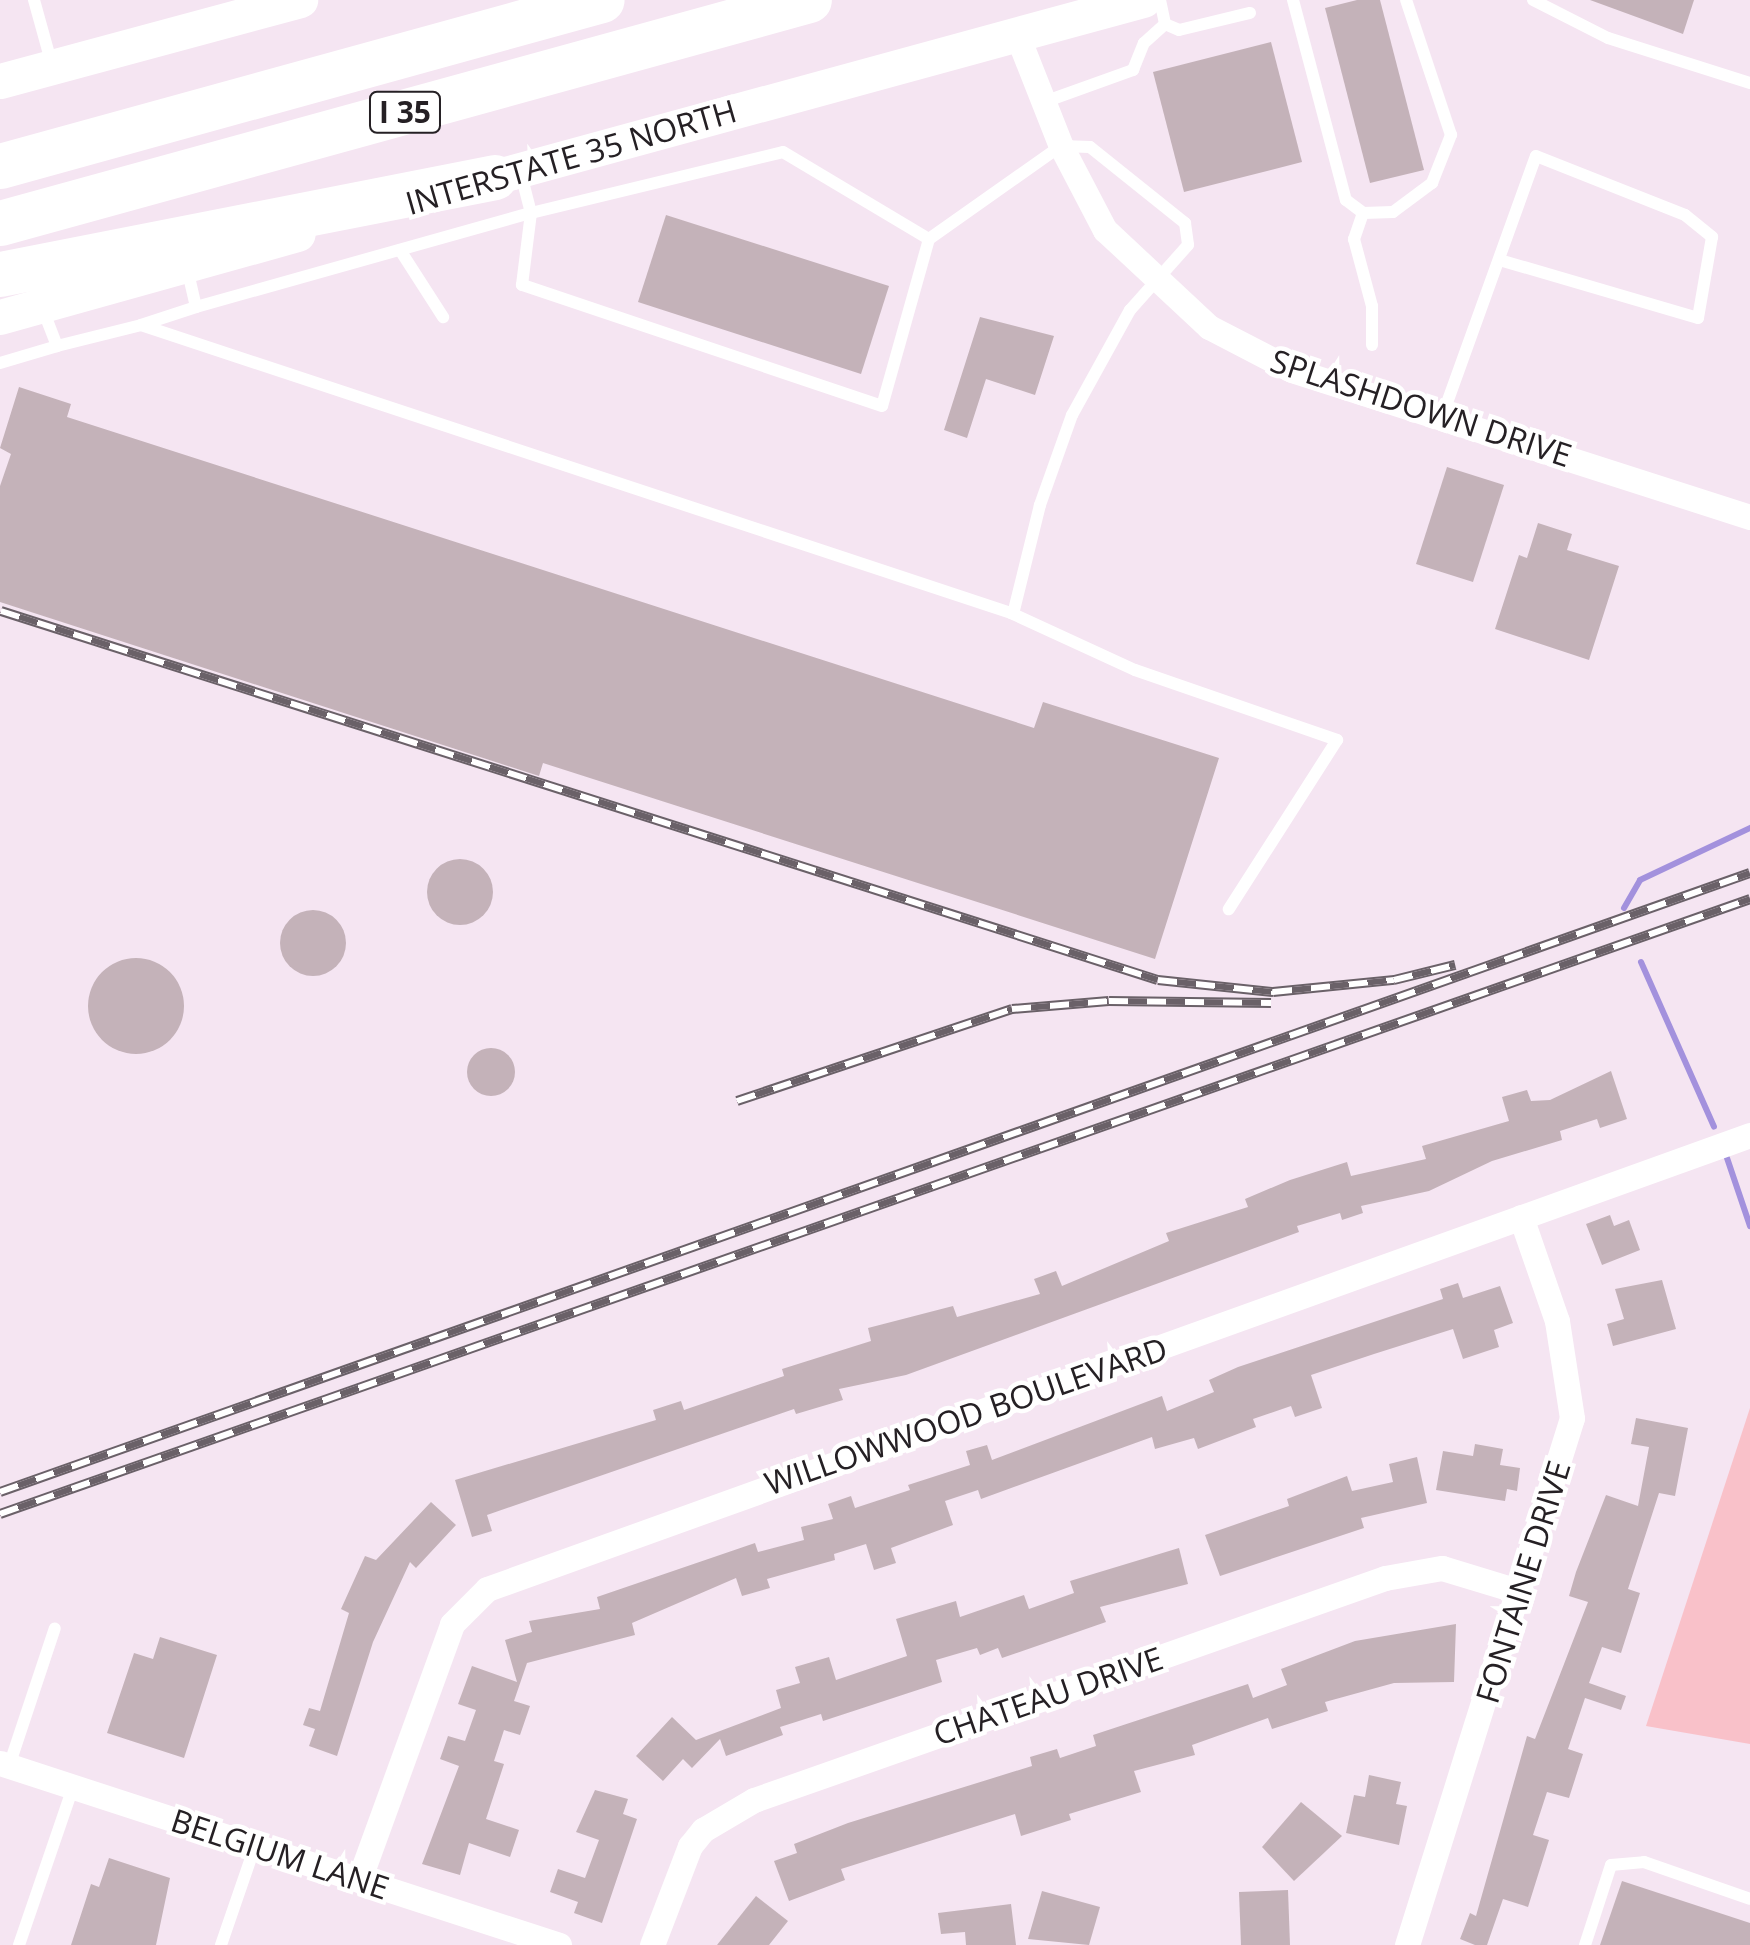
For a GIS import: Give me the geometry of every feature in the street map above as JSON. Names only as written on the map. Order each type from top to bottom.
[{"type":"highway","points":[[0,152],[484,0]]},
{"type":"highway","name":"I 35","points":[[0,166],[602,0]]},
{"type":"highway","name":"I 35","points":[[0,224],[809,0]]},
{"type":"highway","points":[[0,274],[508,174]]},
{"type":"main road","points":[[0,81],[300,0]]},
{"type":"main road","name":"INTERSTATE 35 NORTH","points":[[0,318],[1016,32],[1154,12]]},
{"type":"street","name":"SPLASHDOWN DRIVE","points":[[1016,32],[1061,146],[1105,230],[1209,327],[1258,355],[1750,517]]},
{"type":"street","name":"WILLOWWOOD BOULEVARD","points":[[358,1880],[452,1624],[488,1589],[1750,1135]]},
{"type":"street","name":"FONTAINE DRIVE","points":[[1407,1945],[1558,1476],[1573,1395],[1558,1321],[1522,1217]]},
{"type":"street","name":"CHATEAU DRIVE","points":[[652,1945],[690,1846],[702,1830],[754,1800],[1384,1578],[1442,1568],[1521,1592]]},
{"type":"street","name":"BELGIUM LANE","points":[[4,1764],[358,1880],[518,1939],[559,1945]]},
{"type":"lane","points":[[34,0],[53,68]]},
{"type":"lane","points":[[1044,102],[1133,70],[1160,0]]},
{"type":"lane","points":[[1293,0],[1346,200],[1363,212],[1392,212],[1432,183],[1451,135],[1406,0]]},
{"type":"lane","points":[[1533,0],[1608,38],[1750,83]]},
{"type":"lane","points":[[1154,12],[1178,30],[1250,12]]},
{"type":"lane","points":[[508,174],[531,213],[522,285],[882,406],[929,239],[1061,146],[1090,147],[1185,223],[1188,245],[1130,310],[1072,415],[1040,505],[1013,614]]},
{"type":"lane","points":[[0,363],[531,213],[783,152],[929,239]]},
{"type":"lane","points":[[1443,414],[1536,156],[1685,215],[1712,237],[1698,318],[1500,260]]},
{"type":"lane","points":[[1363,212],[1354,239],[1372,306],[1372,345]]},
{"type":"lane","points":[[400,250],[443,316]]},
{"type":"lane","points":[[186,266],[196,308]]},
{"type":"lane","points":[[42,306],[58,346]]},
{"type":"lane","points":[[141,324],[1013,614],[1136,670],[1337,740],[1229,908]]},
{"type":"lane","points":[[4,1764],[56,1628]]},
{"type":"lane","points":[[19,1945],[73,1787]]},
{"type":"lane","points":[[220,1945],[255,1846]]},
{"type":"lane","points":[[1585,1945],[1610,1865],[1644,1862],[1750,1898]]},
{"type":"shaded area","points":[[1750,1408],[1750,1744],[1646,1726]]},
{"type":"building","points":[[1357,0],[1380,0],[1424,170],[1370,183],[1325,8]]},
{"type":"building","points":[[1590,0],[1694,0],[1683,34]]},
{"type":"building","points":[[1271,42],[1302,162],[1184,192],[1153,72]]},
{"type":"building","points":[[666,215],[889,286],[861,374],[638,302]]},
{"type":"building","points":[[980,317],[1054,336],[1035,395],[986,379],[967,438],[944,430]]},
{"type":"building","points":[[19,387],[71,404],[67,417],[1034,728],[1043,702],[1219,758],[1155,959],[543,763],[539,776],[0,602],[0,486],[11,454],[0,448]]},
{"type":"building","points":[[1447,467],[1504,485],[1473,582],[1416,564]]},
{"type":"building","points":[[1538,523],[1572,534],[1567,550],[1619,566],[1589,660],[1495,629],[1519,555],[1527,558]]},
{"type":"building","points":[[460,859],[484,868],[493,892],[484,916],[460,925],[436,916],[427,892],[436,868]]},
{"type":"building","points":[[313,910],[337,919],[346,943],[337,967],[313,976],[289,967],[280,943],[289,919]]},
{"type":"building","points":[[136,958],[154,961],[170,972],[181,988],[181,1024],[170,1040],[154,1051],[136,1054],[118,1051],[102,1040],[91,1024],[88,1006],[91,988],[102,972],[118,961]]},
{"type":"building","points":[[491,1048],[508,1055],[515,1072],[508,1089],[491,1096],[474,1089],[467,1072],[474,1055]]},
{"type":"building","points":[[1611,1071],[1627,1119],[1600,1128],[1597,1119],[1560,1131],[1562,1140],[1492,1161],[1429,1191],[1361,1206],[1363,1213],[1342,1220],[1340,1213],[1297,1226],[1299,1232],[906,1375],[839,1389],[843,1400],[796,1414],[794,1409],[487,1515],[492,1531],[472,1537],[455,1480],[656,1420],[653,1410],[681,1401],[684,1410],[784,1376],[782,1369],[871,1341],[868,1328],[953,1306],[957,1317],[1040,1294],[1034,1279],[1056,1271],[1062,1286],[1169,1241],[1166,1233],[1248,1207],[1245,1199],[1290,1180],[1347,1162],[1351,1176],[1426,1159],[1422,1146],[1509,1121],[1502,1097],[1527,1090],[1531,1101],[1550,1100]]},
{"type":"building","points":[[1610,1215],[1614,1226],[1629,1220],[1640,1250],[1602,1265],[1586,1224]]},
{"type":"building","points":[[1662,1280],[1676,1329],[1613,1346],[1607,1324],[1624,1319],[1615,1289]]},
{"type":"building","points":[[1458,1283],[1463,1298],[1500,1286],[1513,1323],[1494,1330],[1499,1347],[1463,1359],[1453,1329],[1374,1354],[1311,1375],[1322,1408],[1295,1417],[1291,1406],[1253,1419],[1256,1427],[1198,1449],[1194,1438],[1155,1449],[1152,1437],[981,1499],[978,1490],[945,1501],[953,1525],[891,1548],[896,1563],[874,1570],[866,1544],[834,1554],[835,1560],[767,1579],[770,1588],[742,1596],[736,1578],[632,1623],[635,1635],[527,1663],[514,1701],[530,1706],[520,1735],[504,1730],[494,1761],[504,1764],[486,1819],[519,1830],[510,1857],[469,1843],[460,1875],[422,1864],[459,1766],[440,1759],[448,1736],[465,1741],[476,1710],[458,1704],[472,1666],[517,1682],[505,1640],[532,1632],[529,1621],[600,1609],[597,1597],[755,1543],[758,1552],[804,1540],[801,1527],[833,1519],[828,1504],[851,1496],[855,1508],[910,1490],[908,1485],[970,1465],[966,1451],[987,1445],[992,1460],[1162,1396],[1167,1411],[1214,1392],[1209,1380],[1238,1367],[1443,1299],[1440,1289]]},
{"type":"building","points":[[1636,1418],[1688,1428],[1675,1496],[1659,1493],[1628,1589],[1640,1593],[1621,1653],[1602,1647],[1589,1683],[1626,1696],[1621,1710],[1585,1698],[1568,1749],[1583,1754],[1569,1798],[1547,1792],[1533,1835],[1549,1840],[1528,1907],[1503,1899],[1487,1945],[1475,1945],[1460,1939],[1470,1913],[1476,1916],[1527,1736],[1535,1739],[1588,1602],[1569,1596],[1576,1572],[1606,1495],[1638,1506],[1649,1447],[1631,1444]]},
{"type":"building","points":[[1475,1444],[1503,1449],[1500,1465],[1520,1468],[1517,1491],[1507,1489],[1505,1501],[1436,1490],[1443,1451],[1473,1456]]},
{"type":"building","points":[[1417,1457],[1427,1503],[1361,1518],[1364,1528],[1220,1576],[1205,1535],[1289,1506],[1287,1499],[1347,1476],[1352,1491],[1393,1482],[1389,1464]]},
{"type":"building","points":[[431,1502],[456,1525],[416,1568],[410,1562],[373,1642],[337,1756],[309,1746],[315,1729],[303,1725],[309,1708],[320,1711],[349,1613],[341,1609],[365,1556],[376,1560]]},
{"type":"building","points":[[1179,1548],[1188,1584],[1100,1607],[1106,1622],[1002,1658],[998,1648],[980,1655],[977,1648],[936,1660],[942,1682],[823,1721],[821,1714],[780,1727],[783,1735],[726,1756],[720,1739],[692,1768],[683,1759],[663,1781],[636,1756],[672,1717],[696,1740],[781,1708],[776,1690],[800,1683],[795,1667],[829,1657],[836,1680],[907,1656],[896,1619],[956,1601],[960,1617],[1024,1595],[1029,1609],[1074,1593],[1070,1581]]},
{"type":"building","points":[[1456,1624],[1454,1682],[1394,1683],[1325,1702],[1328,1711],[1272,1729],[1268,1718],[1192,1745],[1195,1755],[1134,1771],[1141,1792],[1069,1814],[1071,1820],[1021,1836],[1015,1814],[841,1869],[845,1880],[789,1901],[774,1861],[797,1853],[794,1844],[848,1823],[1032,1766],[1030,1757],[1057,1749],[1060,1758],[1096,1746],[1093,1735],[1248,1684],[1253,1698],[1287,1685],[1281,1669],[1355,1641]]},
{"type":"building","points":[[160,1637],[217,1655],[184,1758],[107,1733],[134,1653],[153,1659]]},
{"type":"building","points":[[1369,1775],[1401,1782],[1396,1804],[1407,1806],[1399,1845],[1346,1833],[1354,1795],[1365,1797]]},
{"type":"building","points":[[595,1790],[628,1799],[623,1814],[637,1819],[602,1923],[574,1913],[578,1902],[550,1892],[558,1869],[585,1878],[599,1840],[576,1832]]},
{"type":"building","points":[[1301,1802],[1342,1836],[1294,1881],[1262,1847]]},
{"type":"building","points":[[109,1858],[170,1878],[156,1945],[71,1945],[91,1884],[99,1887]]},
{"type":"building","points":[[1622,1881],[1750,1923],[1750,1945],[1600,1945]]},
{"type":"building","points":[[1288,1890],[1290,1945],[1241,1945],[1239,1892]]},
{"type":"building","points":[[1042,1891],[1100,1907],[1089,1945],[1028,1939]]},
{"type":"building","points":[[756,1896],[788,1921],[769,1945],[717,1945]]},
{"type":"building","points":[[1011,1904],[1016,1945],[966,1945],[965,1932],[941,1934],[938,1913]]},
{"type":"waterway","points":[[1624,908],[1640,880],[1750,828]]},
{"type":"waterway","points":[[1641,962],[1714,1127]]},
{"type":"waterway","points":[[1727,1158],[1750,1226]]},
{"type":"railway","points":[[1,611],[1158,980],[1273,992],[1394,980],[1455,965]]},
{"type":"railway","points":[[0,1492],[1750,873]]},
{"type":"railway","points":[[0,1514],[1750,899]]},
{"type":"railway","points":[[737,1101],[1012,1009],[1109,1001],[1271,1003]]}]
